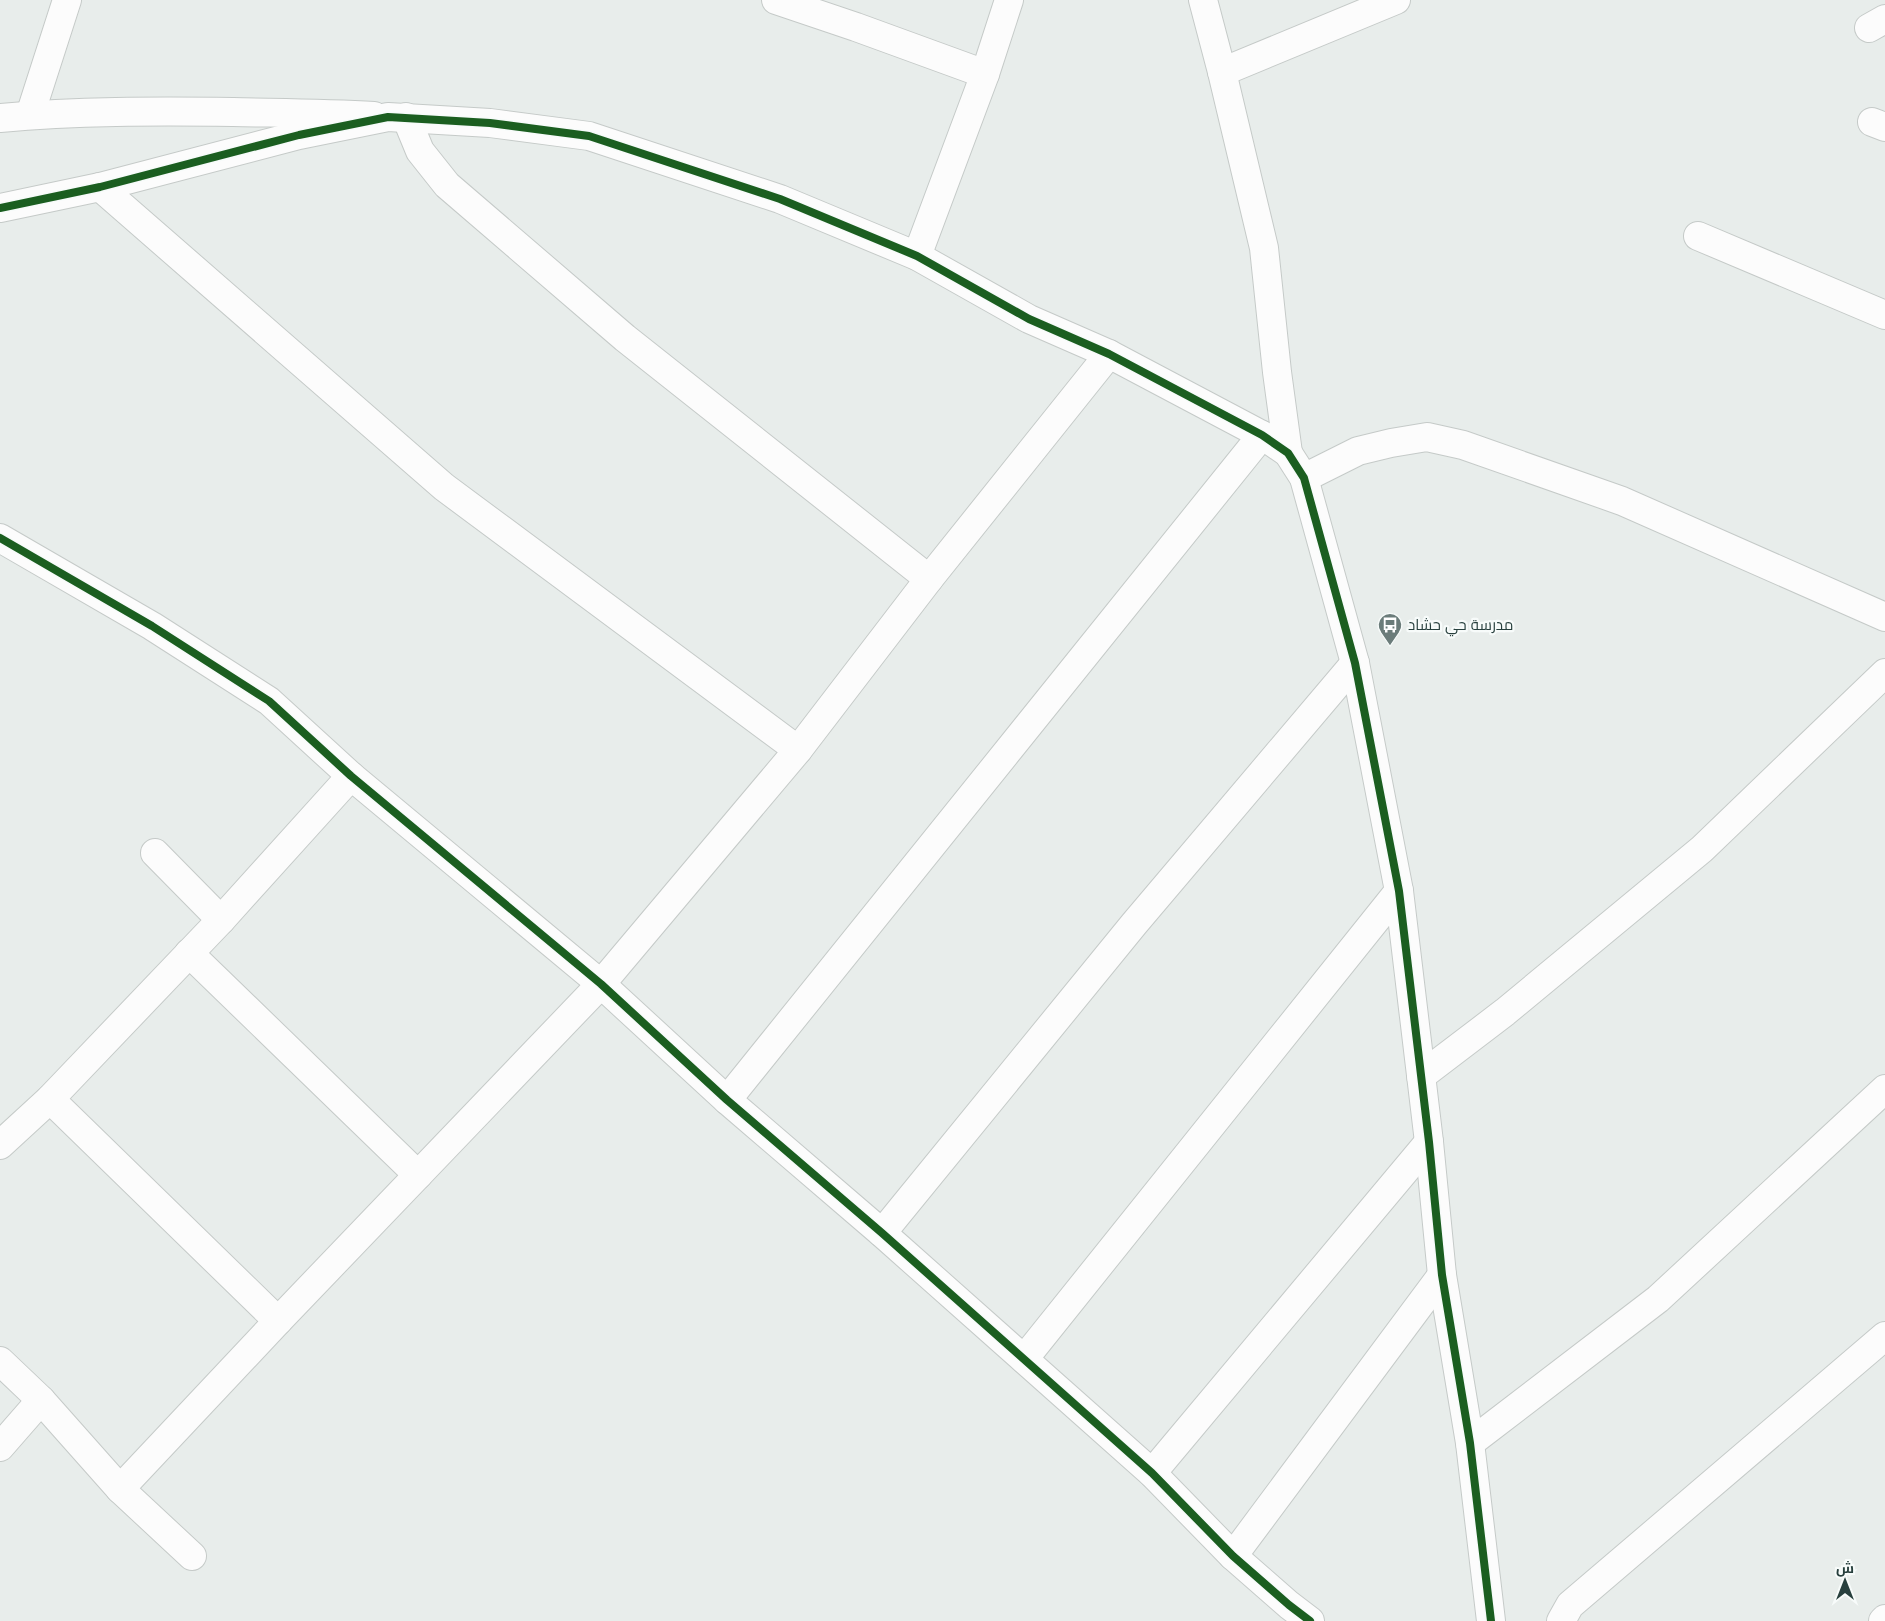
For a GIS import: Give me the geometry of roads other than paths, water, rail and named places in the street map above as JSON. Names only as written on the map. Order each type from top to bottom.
[{"type":"street","points":[[30,115],[67,0]]},
{"type":"street","points":[[776,0],[985,74]]},
{"type":"street","points":[[917,256],[985,74],[1010,0]]},
{"type":"street","points":[[1203,0],[1264,248],[1271,323],[1288,453]]},
{"type":"street","points":[[1222,72],[1396,0]]},
{"type":"street","points":[[0,118],[30,115],[165,112],[337,113],[490,123],[589,136],[780,199],[917,256],[1028,319],[1109,354],[1262,435],[1288,453],[1304,478],[1354,662],[1399,891],[1429,1142],[1442,1275],[1470,1442],[1491,1621]]},
{"type":"street","points":[[0,208],[100,187],[299,135],[397,117]]},
{"type":"street","points":[[397,117],[420,152],[447,185],[625,338],[929,579]]},
{"type":"street","points":[[100,187],[444,487],[798,750]]},
{"type":"street","points":[[1698,236],[1885,315]]},
{"type":"street","points":[[120,1489],[601,984],[798,750],[929,579],[1109,354]]},
{"type":"street","points":[[727,1100],[1262,435]]},
{"type":"street","points":[[1304,478],[1358,451],[1392,443],[1427,438],[1463,445],[1622,501],[1885,617]]},
{"type":"street","points":[[0,538],[152,626],[269,701],[351,776],[601,984],[727,1100],[882,1233],[1152,1473],[1233,1556],[1310,1621]]},
{"type":"street","points":[[882,1233],[1134,924],[1354,662]]},
{"type":"street","points":[[1421,1076],[1504,1012],[1702,850],[1885,673]]},
{"type":"street","points":[[0,1145],[50,1099],[221,920],[351,776]]},
{"type":"street","points":[[155,853],[221,920]]},
{"type":"street","points":[[1024,1359],[1399,891]]},
{"type":"street","points":[[189,953],[418,1175]]},
{"type":"street","points":[[1470,1442],[1658,1299],[1885,1089]]},
{"type":"street","points":[[50,1099],[278,1321]]},
{"type":"street","points":[[1152,1473],[1429,1142]]},
{"type":"street","points":[[1233,1556],[1442,1275]]},
{"type":"street","points":[[1561,1621],[1570,1605],[1885,1336]]},
{"type":"street","points":[[0,1361],[40,1400],[120,1489],[192,1556]]},
{"type":"street","points":[[0,1447],[40,1400]]},
{"type":"place","name":"مدرسة حي حشاد","points":[[1390,646]]}]
